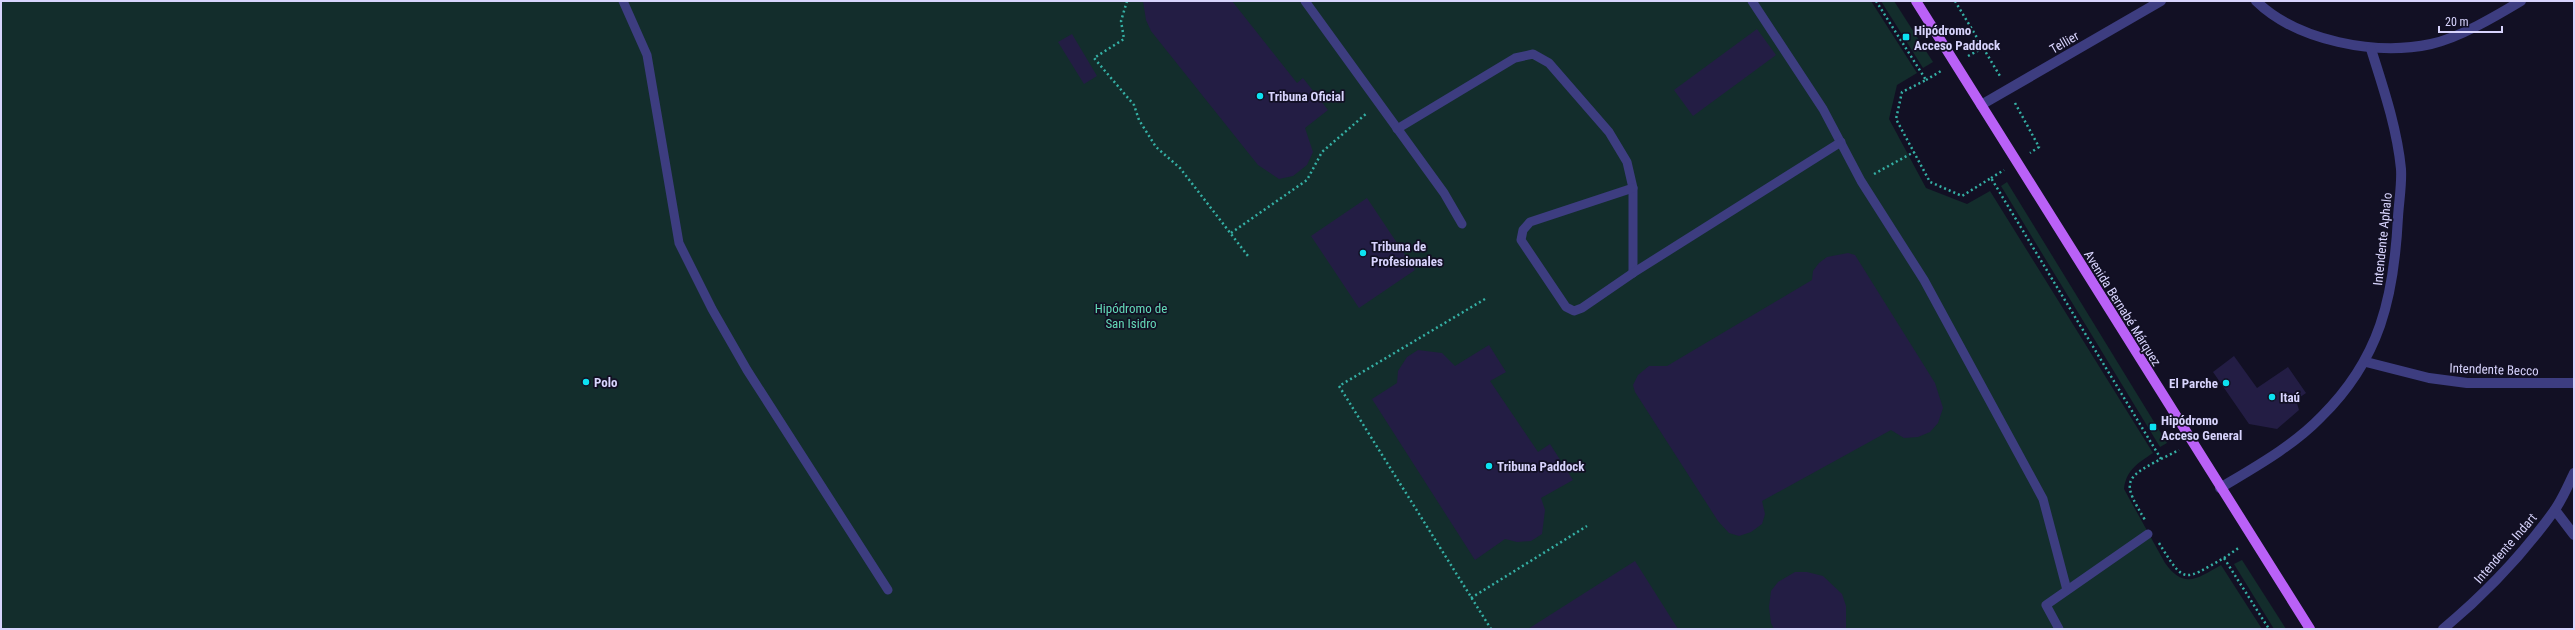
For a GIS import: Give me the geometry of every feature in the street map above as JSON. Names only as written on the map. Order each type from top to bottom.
[{"type":"main road","name":"Avenida Bernabé Márquez","points":[[1916,1],[2220,488],[2310,629]]},
{"type":"street","name":"Tellier","points":[[1981,105],[2161,1]]},
{"type":"street","points":[[2256,1],[2295,27],[2328,40],[2371,49],[2431,44],[2485,22],[2521,1]]},
{"type":"street","name":"Intendente Aphalo","points":[[2220,488],[2281,450],[2321,418],[2366,362],[2387,307],[2397,247],[2401,169],[2387,101],[2371,49]]},
{"type":"street","name":"Intendente Becco","points":[[2366,362],[2429,378],[2468,384],[2574,382]]},
{"type":"street","name":"Intendente Indart","points":[[2444,629],[2470,607],[2506,570],[2555,510],[2574,473]]},
{"type":"street","points":[[2555,510],[2574,535]]},
{"type":"lane","points":[[623,1],[647,55],[679,243],[712,309],[747,370],[888,590]]},
{"type":"lane","points":[[1305,1],[1396,129],[1444,193],[1462,224]]},
{"type":"lane","points":[[1752,1],[1811,89],[1861,181],[1924,280],[2043,499],[2067,590]]},
{"type":"lane","points":[[1396,129],[1515,58],[1533,54],[1548,63],[1609,132],[1627,162],[1633,188],[1633,273]]},
{"type":"lane","points":[[1633,188],[1530,222],[1523,230],[1521,240],[1566,307],[1574,311],[1582,308],[1633,273],[1841,142]]},
{"type":"lane","points":[[2058,629],[2046,605],[2151,532]]},
{"type":"path","points":[[1127,1],[1121,21],[1124,39],[1094,58],[1134,105],[1139,120],[1156,147],[1180,168],[1248,256]]},
{"type":"path","points":[[1876,1],[1926,80],[1902,92],[1896,119],[1930,182],[1962,196],[1991,178],[2161,459]]},
{"type":"path","points":[[1231,233],[1307,180],[1322,152],[1378,104]]},
{"type":"path","points":[[1861,181],[1914,152]]},
{"type":"path","points":[[1485,299],[1339,386],[1490,629]]},
{"type":"path","points":[[2192,443],[2135,474],[2129,486],[2132,498],[2151,532],[2177,572],[2184,575],[2199,573],[2252,539]]},
{"type":"path","points":[[1471,598],[1587,526]]},
{"type":"path","points":[[2224,558],[2269,629]]},
{"type":"green space","name":"Hipódromo de San Isidro","points":[[1,1],[1871,1],[1917,73],[1897,85],[1889,119],[1926,188],[1967,204],[1990,191],[2153,453],[2130,472],[2125,482],[2124,489],[2165,563],[2179,577],[2185,579],[2198,577],[2221,565],[2262,629],[1,629]]},
{"type":"green space","points":[[1881,1],[1894,1],[1933,62],[1923,68]]},
{"type":"green space","points":[[2007,182],[2167,443],[2160,447],[2001,186]]},
{"type":"green space","points":[[2242,560],[2286,629],[2274,629],[2234,564]]},
{"type":"building","name":"Tribuna Oficial","points":[[1143,1],[1232,1],[1297,83],[1303,78],[1328,110],[1305,128],[1313,152],[1307,165],[1293,176],[1279,179],[1258,165],[1151,31],[1146,20]]},
{"type":"building","points":[[1757,29],[1776,55],[1693,116],[1674,90]]},
{"type":"building","points":[[1072,34],[1097,76],[1084,84],[1058,42]]},
{"type":"building","name":"Tribuna de Profesionales","points":[[1367,198],[1415,270],[1359,308],[1311,236]]},
{"type":"building","points":[[1848,253],[1855,255],[1935,383],[1943,408],[1938,423],[1930,432],[1918,437],[1904,438],[1891,430],[1762,501],[1765,514],[1762,524],[1751,532],[1739,536],[1729,533],[1718,521],[1635,392],[1633,385],[1638,375],[1649,366],[1667,366],[1812,280],[1813,271],[1819,263],[1827,257]]},
{"type":"building","name":"Tribuna Paddock","points":[[1489,345],[1506,372],[1490,381],[1538,452],[1550,444],[1573,480],[1541,498],[1545,510],[1542,534],[1531,541],[1517,542],[1505,539],[1475,560],[1372,399],[1397,383],[1398,371],[1407,357],[1418,350],[1442,353],[1455,366]]},
{"type":"building","name":"Itaú","points":[[2234,356],[2257,388],[2288,367],[2306,393],[2296,400],[2299,410],[2277,429],[2249,424],[2213,372]]},
{"type":"building","points":[[1635,561],[1678,629],[1528,629]]},
{"type":"building","points":[[1795,572],[1807,572],[1823,576],[1842,594],[1846,606],[1846,629],[1774,629],[1771,623],[1769,607],[1771,591],[1778,582]]},
{"type":"place","name":"Hipódromo Acceso Paddock","points":[[1906,37]]},
{"type":"place","name":"Tribuna Oficial","points":[[1260,96]]},
{"type":"place","name":"Tribuna de Profesionales","points":[[1363,253]]},
{"type":"place","name":"Polo","points":[[586,382]]},
{"type":"place","name":"El Parche","points":[[2226,383]]},
{"type":"place","name":"Itaú","points":[[2272,397]]},
{"type":"place","name":"Hipódromo Acceso General","points":[[2153,427]]},
{"type":"place","name":"Tribuna Paddock","points":[[1489,466]]}]
